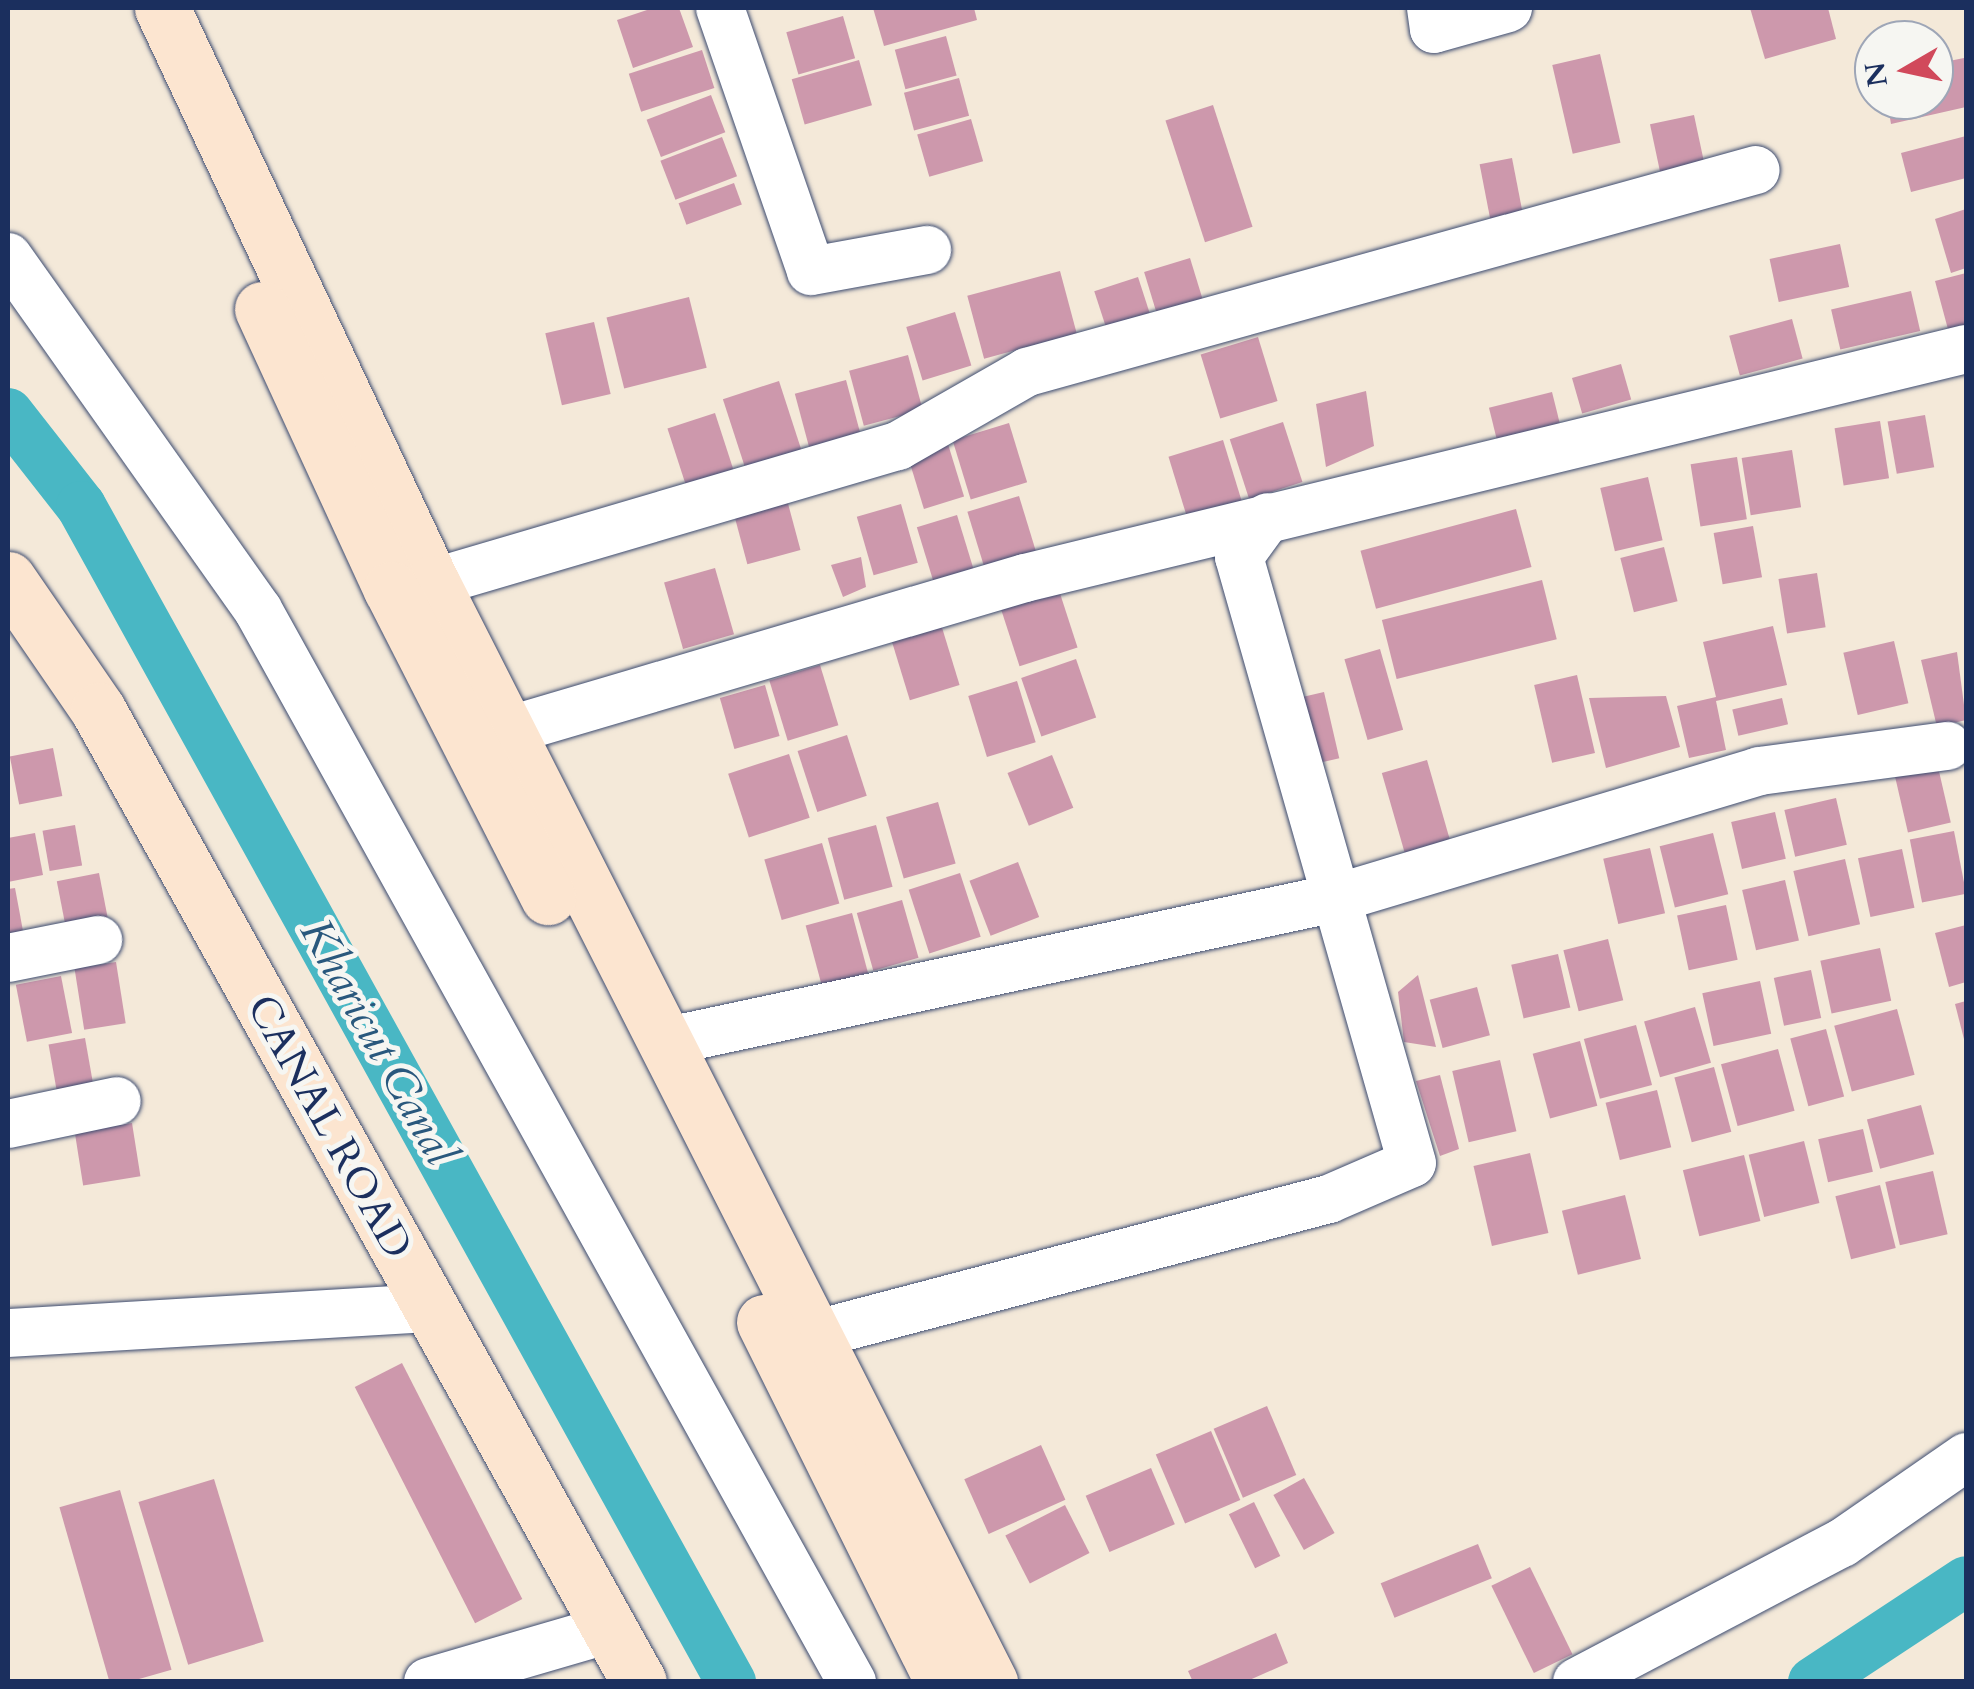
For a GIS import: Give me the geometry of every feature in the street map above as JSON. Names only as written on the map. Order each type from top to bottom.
[{"type":"main road","points":[[122,8],[391,590],[943,1682]]},
{"type":"main road","points":[[162,8],[432,583],[990,1682]]},
{"type":"main road","name":"CANAL ROAD","points":[[14,600],[98,710],[639,1682]]},
{"type":"street","points":[[720,8],[812,271],[927,250]]},
{"type":"street","points":[[1430,8],[1434,29],[1508,8]]},
{"type":"street","points":[[432,583],[898,446],[1026,372],[1756,170]]},
{"type":"street","points":[[8,257],[258,610],[852,1682]]},
{"type":"street","points":[[508,731],[1024,578],[1268,517],[1568,450],[1966,349]]},
{"type":"street","points":[[813,1336],[1329,1199],[1412,1163],[1340,897],[1296,770],[1239,557],[1268,517]]},
{"type":"street","points":[[664,1042],[1340,897],[1759,771],[1948,746]]},
{"type":"street","points":[[8,958],[98,940]]},
{"type":"street","points":[[8,1124],[118,1101]]},
{"type":"street","points":[[8,1333],[429,1308]]},
{"type":"street","points":[[1576,1682],[1842,1543],[1966,1457]]},
{"type":"street","points":[[428,1682],[609,1629]]},
{"type":"building","points":[[653,8],[679,8],[693,47],[633,68],[617,20]]},
{"type":"building","points":[[873,8],[974,8],[977,20],[884,46]]},
{"type":"building","points":[[1750,8],[1828,8],[1836,39],[1765,59]]},
{"type":"building","points":[[843,16],[855,58],[798,75],[786,32]]},
{"type":"building","points":[[946,36],[957,76],[905,89],[895,50]]},
{"type":"building","points":[[702,50],[714,88],[641,112],[629,74]]},
{"type":"building","points":[[1600,54],[1620,143],[1573,154],[1552,65]]},
{"type":"building","points":[[1964,58],[1966,107],[1954,110],[1954,60]]},
{"type":"building","points":[[859,60],[872,105],[805,124],[792,79]]},
{"type":"building","points":[[959,78],[969,116],[914,130],[904,93]]},
{"type":"building","points":[[711,95],[725,132],[661,157],[647,120]]},
{"type":"building","points":[[1213,105],[1253,227],[1205,242],[1165,120]]},
{"type":"building","points":[[1694,115],[1705,169],[1661,178],[1650,124]]},
{"type":"building","points":[[971,119],[983,161],[929,177],[917,134]]},
{"type":"building","points":[[1966,136],[1966,178],[1911,192],[1901,153]]},
{"type":"building","points":[[722,137],[737,176],[675,200],[660,161]]},
{"type":"building","points":[[1512,158],[1523,217],[1491,223],[1480,164]]},
{"type":"building","points":[[734,183],[742,205],[686,225],[679,203]]},
{"type":"building","points":[[1966,209],[1966,268],[1951,273],[1935,219]]},
{"type":"building","points":[[1840,244],[1849,287],[1779,302],[1770,259]]},
{"type":"building","points":[[1190,258],[1204,305],[1158,319],[1144,272]]},
{"type":"building","points":[[1060,271],[1077,334],[984,359],[967,296]]},
{"type":"building","points":[[1966,273],[1966,329],[1949,333],[1935,281]]},
{"type":"building","points":[[1138,277],[1151,318],[1108,332],[1094,291]]},
{"type":"building","points":[[1911,291],[1920,331],[1840,349],[1831,309]]},
{"type":"building","points":[[689,297],[707,368],[624,388],[607,318]]},
{"type":"building","points":[[955,312],[971,366],[923,380],[906,327]]},
{"type":"building","points":[[1792,319],[1803,359],[1740,375],[1729,336]]},
{"type":"building","points":[[594,322],[611,394],[562,405],[545,333]]},
{"type":"building","points":[[1258,337],[1278,401],[1220,419],[1201,355]]},
{"type":"building","points":[[908,355],[923,410],[864,426],[849,371]]},
{"type":"building","points":[[1621,364],[1631,400],[1582,414],[1572,378]]},
{"type":"building","points":[[846,380],[861,437],[810,451],[795,394]]},
{"type":"building","points":[[779,381],[802,450],[745,469],[723,399]]},
{"type":"building","points":[[1366,391],[1374,446],[1326,467],[1316,404]]},
{"type":"building","points":[[1552,392],[1561,427],[1498,443],[1489,408]]},
{"type":"building","points":[[715,413],[734,471],[686,486],[667,428]]},
{"type":"building","points":[[1925,415],[1934,467],[1897,474],[1888,422]]},
{"type":"building","points":[[1880,421],[1889,478],[1844,485],[1835,428]]},
{"type":"building","points":[[1283,422],[1302,482],[1249,499],[1230,439]]},
{"type":"building","points":[[1009,423],[1027,482],[971,500],[953,440]]},
{"type":"building","points":[[1223,440],[1242,503],[1188,520],[1168,457]]},
{"type":"building","points":[[948,444],[964,497],[924,509],[908,456]]},
{"type":"building","points":[[1792,450],[1801,507],[1751,515],[1742,458]]},
{"type":"building","points":[[1737,457],[1747,519],[1700,527],[1691,464]]},
{"type":"building","points":[[1648,477],[1663,540],[1615,551],[1600,488]]},
{"type":"building","points":[[786,496],[800,550],[747,564],[733,510]]},
{"type":"building","points":[[1019,496],[1039,563],[988,579],[967,512]]},
{"type":"building","points":[[901,504],[918,563],[874,575],[857,517]]},
{"type":"building","points":[[1516,509],[1532,567],[1376,609],[1360,551]]},
{"type":"building","points":[[957,515],[977,580],[937,592],[917,527]]},
{"type":"building","points":[[1753,526],[1762,577],[1723,584],[1714,533]]},
{"type":"building","points":[[1664,547],[1678,601],[1634,612],[1620,558]]},
{"type":"building","points":[[861,557],[866,587],[843,597],[831,565]]},
{"type":"building","points":[[715,568],[734,634],[683,649],[664,583]]},
{"type":"building","points":[[1817,573],[1826,627],[1787,633],[1778,579]]},
{"type":"building","points":[[1055,578],[1078,647],[1020,666],[997,597]]},
{"type":"building","points":[[1542,580],[1557,639],[1397,679],[1382,620]]},
{"type":"building","points":[[940,621],[960,685],[910,700],[890,636]]},
{"type":"building","points":[[1773,626],[1787,685],[1716,701],[1726,750],[1689,758],[1677,706],[1716,697],[1703,642]]},
{"type":"building","points":[[1894,641],[1908,703],[1858,715],[1843,653]]},
{"type":"building","points":[[1380,649],[1403,730],[1368,740],[1344,659]]},
{"type":"building","points":[[1957,652],[1966,720],[1937,727],[1921,660]]},
{"type":"building","points":[[1076,659],[1096,718],[1041,737],[1021,678]]},
{"type":"building","points":[[820,665],[838,725],[788,741],[769,680]]},
{"type":"building","points":[[1577,675],[1595,753],[1552,763],[1534,685]]},
{"type":"building","points":[[1017,681],[1036,742],[987,757],[968,696]]},
{"type":"building","points":[[765,685],[780,736],[734,749],[720,698]]},
{"type":"building","points":[[1324,692],[1339,758],[1298,768],[1283,701]]},
{"type":"building","points":[[1666,696],[1680,747],[1606,768],[1589,698]]},
{"type":"building","points":[[1782,698],[1788,724],[1738,736],[1732,709]]},
{"type":"building","points":[[847,735],[867,796],[817,812],[798,751]]},
{"type":"building","points":[[53,748],[62,796],[19,804],[10,756]]},
{"type":"building","points":[[789,754],[810,818],[749,837],[728,774]]},
{"type":"building","points":[[1052,755],[1073,808],[1029,826],[1007,773]]},
{"type":"building","points":[[1427,760],[1450,841],[1405,854],[1382,773]]},
{"type":"building","points":[[1938,767],[1951,823],[1908,832],[1895,777]]},
{"type":"building","points":[[1836,798],[1847,845],[1795,857],[1784,810]]},
{"type":"building","points":[[938,802],[956,864],[904,878],[886,817]]},
{"type":"building","points":[[1775,812],[1786,859],[1742,869],[1731,822]]},
{"type":"building","points":[[75,825],[82,865],[50,871],[43,831]]},
{"type":"building","points":[[876,825],[893,887],[844,900],[828,838]]},
{"type":"building","points":[[1954,831],[1966,894],[1922,902],[1910,840]]},
{"type":"building","points":[[35,833],[43,875],[8,882],[8,838]]},
{"type":"building","points":[[1713,833],[1728,894],[1675,907],[1660,846]]},
{"type":"building","points":[[822,843],[839,904],[782,920],[764,860]]},
{"type":"building","points":[[1650,848],[1665,913],[1618,924],[1603,859]]},
{"type":"building","points":[[1902,849],[1914,908],[1870,917],[1858,858]]},
{"type":"building","points":[[1845,859],[1860,924],[1808,936],[1793,871]]},
{"type":"building","points":[[1018,862],[1039,917],[991,936],[969,881]]},
{"type":"building","points":[[99,873],[110,931],[68,939],[57,881]]},
{"type":"building","points":[[960,873],[981,937],[929,953],[909,890]]},
{"type":"building","points":[[1785,880],[1799,940],[1756,950],[1742,890]]},
{"type":"building","points":[[15,888],[26,947],[8,950],[8,889]]},
{"type":"building","points":[[902,900],[919,958],[873,971],[857,913]]},
{"type":"building","points":[[1726,905],[1738,960],[1689,970],[1677,915]]},
{"type":"building","points":[[852,913],[868,973],[822,985],[806,925]]},
{"type":"building","points":[[1966,925],[1966,982],[1949,987],[1935,933]]},
{"type":"building","points":[[1608,939],[1623,1000],[1579,1011],[1563,950]]},
{"type":"building","points":[[1880,948],[1891,1001],[1832,1014],[1820,961]]},
{"type":"building","points":[[1558,954],[1570,1008],[1524,1018],[1511,965]]},
{"type":"building","points":[[116,962],[126,1023],[84,1030],[75,969]]},
{"type":"building","points":[[1811,970],[1821,1018],[1784,1026],[1774,978]]},
{"type":"building","points":[[1418,975],[1436,1047],[1404,1042],[1398,992]]},
{"type":"building","points":[[61,976],[72,1033],[27,1042],[16,985]]},
{"type":"building","points":[[1760,981],[1771,1034],[1714,1046],[1702,993]]},
{"type":"building","points":[[1477,987],[1490,1035],[1443,1048],[1430,1000]]},
{"type":"building","points":[[1966,1001],[1966,1043],[1965,1043],[1955,1004]]},
{"type":"building","points":[[1695,1007],[1711,1063],[1660,1077],[1644,1022]]},
{"type":"building","points":[[1897,1009],[1915,1075],[1852,1092],[1834,1026]]},
{"type":"building","points":[[1636,1025],[1652,1085],[1600,1099],[1584,1039]]},
{"type":"building","points":[[1826,1029],[1844,1097],[1808,1106],[1790,1039]]},
{"type":"building","points":[[85,1038],[96,1099],[59,1105],[49,1044]]},
{"type":"building","points":[[1580,1041],[1597,1106],[1550,1118],[1533,1054]]},
{"type":"building","points":[[1778,1049],[1795,1111],[1738,1126],[1721,1064]]},
{"type":"building","points":[[1500,1060],[1516,1131],[1469,1142],[1452,1071]]},
{"type":"building","points":[[1714,1067],[1731,1132],[1692,1142],[1674,1078]]},
{"type":"building","points":[[1440,1075],[1459,1149],[1440,1156],[1416,1081]]},
{"type":"building","points":[[1657,1090],[1671,1147],[1620,1160],[1606,1103]]},
{"type":"building","points":[[1921,1105],[1934,1154],[1880,1169],[1867,1119]]},
{"type":"building","points":[[132,1123],[140,1176],[83,1185],[75,1132]]},
{"type":"building","points":[[1863,1129],[1873,1172],[1828,1182],[1818,1139]]},
{"type":"building","points":[[1804,1141],[1819,1203],[1764,1217],[1749,1155]]},
{"type":"building","points":[[1530,1153],[1548,1233],[1492,1246],[1473,1166]]},
{"type":"building","points":[[1744,1155],[1760,1221],[1699,1236],[1683,1170]]},
{"type":"building","points":[[1933,1171],[1948,1234],[1900,1245],[1885,1182]]},
{"type":"building","points":[[1880,1185],[1896,1248],[1851,1259],[1835,1196]]},
{"type":"building","points":[[1625,1195],[1641,1259],[1578,1275],[1562,1211]]},
{"type":"building","points":[[402,1363],[522,1599],[475,1623],[355,1387]]},
{"type":"building","points":[[1267,1406],[1296,1475],[1243,1498],[1214,1429]]},
{"type":"building","points":[[1211,1431],[1240,1500],[1185,1523],[1156,1454]]},
{"type":"building","points":[[1041,1445],[1065,1500],[989,1534],[964,1479]]},
{"type":"building","points":[[1151,1468],[1175,1524],[1109,1552],[1086,1496]]},
{"type":"building","points":[[1304,1478],[1335,1533],[1304,1550],[1273,1495]]},
{"type":"building","points":[[214,1479],[264,1642],[188,1665],[138,1502]]},
{"type":"building","points":[[120,1490],[172,1670],[129,1682],[110,1682],[59,1507]]},
{"type":"building","points":[[1254,1502],[1280,1556],[1255,1568],[1229,1514]]},
{"type":"building","points":[[1065,1505],[1090,1553],[1030,1584],[1005,1535]]},
{"type":"building","points":[[1478,1544],[1492,1578],[1395,1618],[1381,1583]]},
{"type":"building","points":[[1530,1567],[1573,1654],[1534,1673],[1491,1586]]},
{"type":"building","points":[[1276,1633],[1288,1663],[1245,1682],[1193,1682],[1188,1671]]},
{"type":"waterway","name":"Kharicut Canal","points":[[8,413],[81,506],[731,1682]]},
{"type":"waterway","name":"Kharicut Canal","points":[[1813,1682],[1966,1581]]}]
